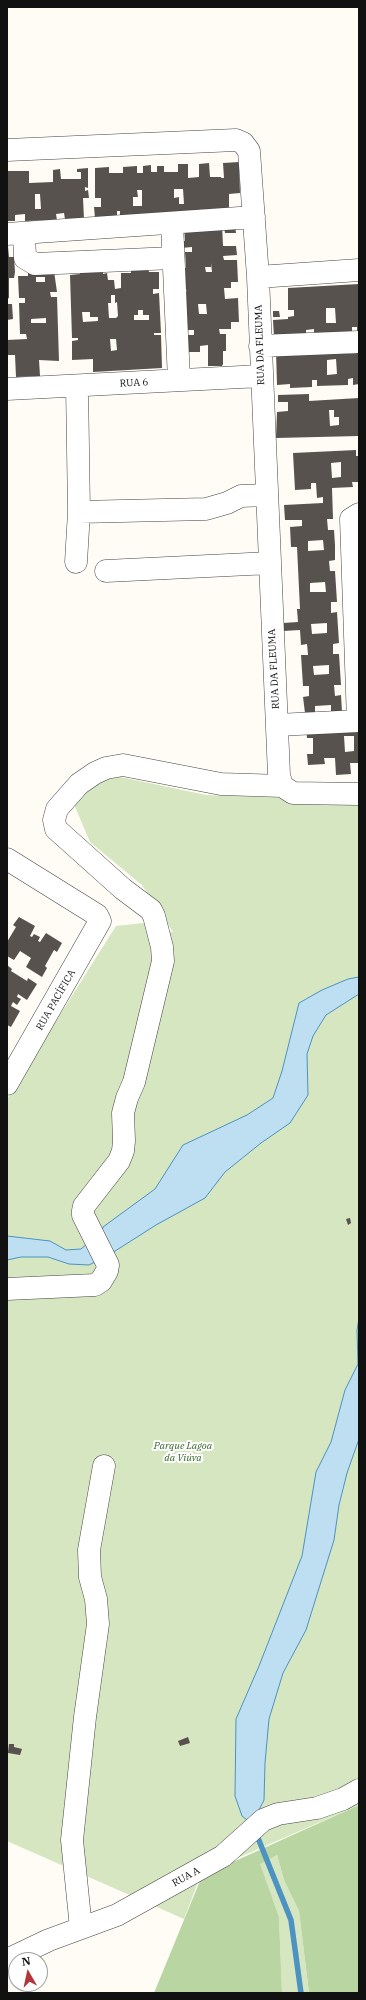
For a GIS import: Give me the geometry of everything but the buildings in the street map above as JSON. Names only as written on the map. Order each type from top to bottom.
[{"type":"street","name":"RUA DA FLEUMA","points":[[7,150],[236,140],[243,143],[249,151],[258,277],[279,775],[282,786]]},
{"type":"street","points":[[173,258],[35,264],[25,258],[15,234],[254,217]]},
{"type":"street","points":[[172,223],[179,380]]},
{"type":"street","points":[[258,277],[359,270]]},
{"type":"street","points":[[260,346],[359,342]]},
{"type":"street","name":"RUA 6","points":[[7,389],[261,376]]},
{"type":"street","points":[[76,562],[79,512],[77,386]]},
{"type":"street","points":[[79,512],[206,509],[228,503],[241,496],[266,495]]},
{"type":"street","points":[[277,725],[359,721],[351,520],[359,514]]},
{"type":"street","points":[[106,571],[270,564]]},
{"type":"street","points":[[7,1289],[95,1285],[101,1281],[107,1271],[108,1265],[83,1215],[83,1211],[84,1206],[119,1161],[123,1151],[124,1113],[127,1098],[134,1082],[163,961],[162,947],[151,910],[123,889],[56,829],[54,820],[57,809],[79,784],[95,773],[106,768],[123,765],[221,784],[282,786],[293,793],[359,794]]},
{"type":"street","name":"RUA PACÍFICA","points":[[7,859],[97,915],[100,922],[7,1084]]},
{"type":"street","points":[[81,1928],[72,1840],[85,1717],[98,1624],[96,1599],[90,1577],[89,1550],[104,1466]]},
{"type":"street","name":"RUA A","points":[[7,1960],[49,1940],[117,1915],[231,1851],[256,1825],[278,1814],[317,1808],[342,1799],[359,1790]]},
{"type":"green space","name":"Parque Lagoa da Viúva","points":[[111,775],[206,795],[359,800],[359,1805],[201,1874],[184,1919],[7,1841],[7,1099],[116,926],[143,923],[173,932],[142,885],[90,842],[70,795]]},
{"type":"green space","points":[[359,1805],[359,1993],[309,1993],[299,1911],[284,1880],[277,1855],[260,1864],[279,1917],[282,1993],[154,1993],[202,1876]]},
{"type":"green space","points":[[277,1855],[284,1880],[299,1911],[309,1993],[282,1993],[279,1917],[259,1864]]},
{"type":"water","points":[[359,977],[359,994],[326,1015],[313,1036],[307,1054],[308,1095],[290,1123],[261,1143],[225,1172],[205,1198],[156,1225],[112,1253],[101,1234],[103,1227],[155,1189],[183,1145],[247,1115],[273,1098],[282,1071],[299,1003],[322,990],[348,979]]},
{"type":"water","points":[[7,1236],[50,1241],[66,1250],[81,1249],[89,1242],[99,1260],[89,1265],[69,1264],[48,1257],[21,1257],[7,1260]]},
{"type":"water","points":[[359,1318],[359,1439],[347,1473],[339,1505],[334,1540],[306,1630],[283,1673],[269,1719],[265,1763],[264,1800],[252,1824],[242,1816],[235,1796],[236,1719],[259,1666],[302,1556],[316,1472],[331,1442],[345,1390],[358,1364],[357,1330]]},
{"type":"waterway","points":[[256,1833],[291,1920],[301,1993]]}]
